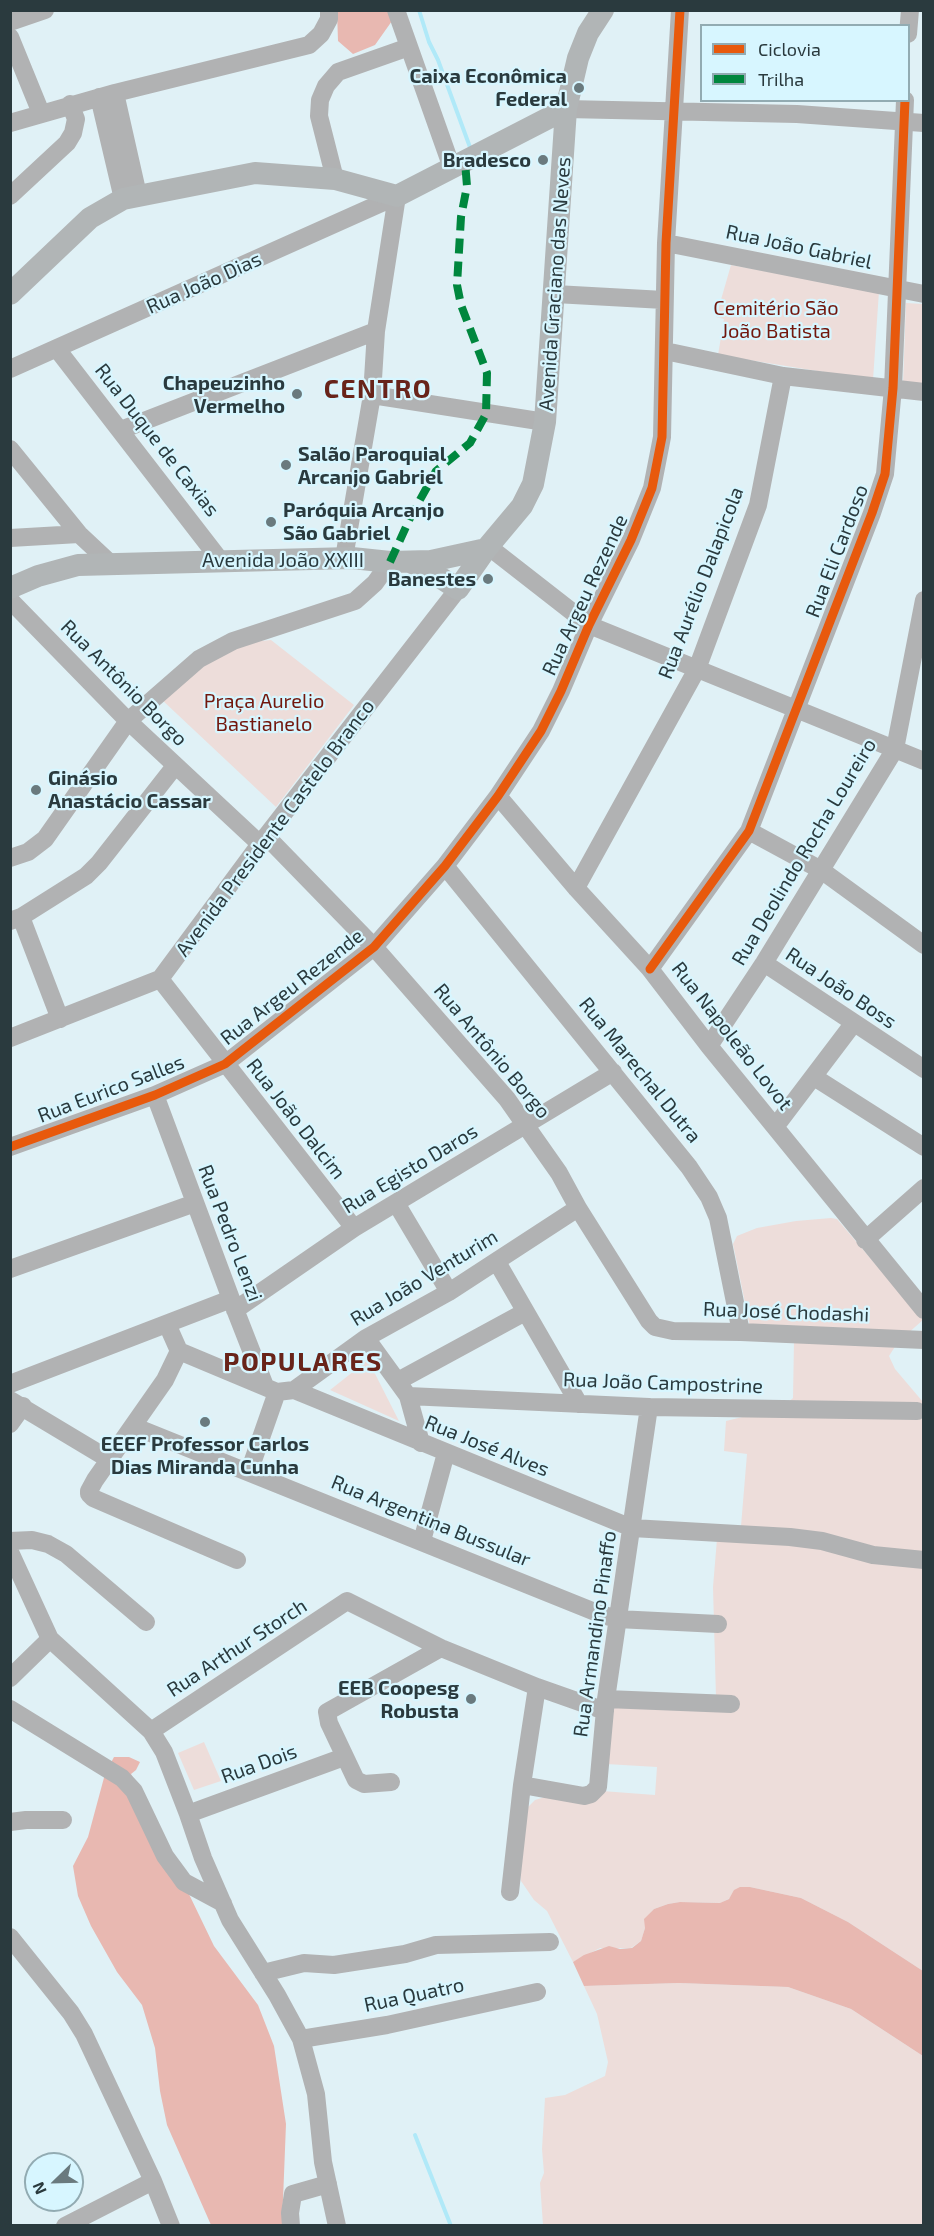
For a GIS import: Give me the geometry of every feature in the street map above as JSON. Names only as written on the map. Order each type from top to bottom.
[{"type":"main road","name":"Avenida Graciano das Neves","points":[[488,548],[522,506],[533,484],[545,422],[566,109],[578,58],[588,33],[603,10]]},
{"type":"main road","name":"Rua João Dias","points":[[403,193],[566,109]]},
{"type":"main road","points":[[10,294],[90,218],[131,197],[255,173],[335,179],[403,193]]},
{"type":"main road","name":"Avenida João XXIII","points":[[10,588],[38,576],[78,565],[344,558],[400,562],[447,559],[488,548]]},
{"type":"main road","name":"Avenida Presidente Castelo Branco","points":[[458,589],[488,548]]},
{"type":"main road","points":[[400,562],[427,569],[458,589]]},
{"type":"street","points":[[10,22],[45,10]]},
{"type":"street","points":[[10,123],[70,104],[309,45],[321,34],[329,18],[329,10]]},
{"type":"street","points":[[396,10],[452,168]]},
{"type":"street","name":"Rua Argeu Rezende","points":[[225,1064],[374,947],[445,866],[498,796],[541,731],[561,691],[588,625],[631,540],[652,488],[662,437],[666,243],[680,10]]},
{"type":"street","points":[[10,37],[40,113]]},
{"type":"street","points":[[335,179],[319,116],[320,100],[326,86],[338,72],[409,47]]},
{"type":"street","points":[[107,95],[131,197]]},
{"type":"street","name":"Rua Eli Cardoso","points":[[650,969],[749,831],[885,474],[893,388],[905,102]]},
{"type":"street","points":[[10,196],[67,143],[73,133],[76,119],[70,104]]},
{"type":"street","points":[[566,109],[675,111],[797,107],[924,123]]},
{"type":"street","points":[[344,558],[372,395],[376,331],[403,193]]},
{"type":"street","name":"Rua João Dias","points":[[10,369],[403,193]]},
{"type":"street","name":"Rua João Gabriel","points":[[666,243],[924,294]]},
{"type":"street","points":[[555,294],[664,300]]},
{"type":"street","points":[[122,430],[376,331]]},
{"type":"street","name":"Rua Duque de Caxias","points":[[57,349],[122,430],[220,560]]},
{"type":"street","points":[[665,351],[783,376],[924,392]]},
{"type":"street","name":"Rua Aurélio Dalapicola","points":[[576,888],[697,669],[758,505],[783,376]]},
{"type":"street","points":[[372,395],[545,422]]},
{"type":"street","points":[[10,449],[79,534],[110,563]]},
{"type":"street","points":[[10,538],[79,534]]},
{"type":"street","points":[[488,548],[588,625],[924,762]]},
{"type":"street","points":[[10,858],[28,852],[45,839],[128,721],[199,659],[232,641],[355,601],[400,562]]},
{"type":"street","name":"Avenida Presidente Castelo Branco","points":[[160,979],[263,840],[458,589]]},
{"type":"street","name":"Rua Antônio Borgo","points":[[10,600],[175,766],[263,840],[374,947],[507,1099],[559,1173],[578,1208],[649,1321]]},
{"type":"street","name":"Rua Deolindo Rocha Loureiro","points":[[709,1046],[764,963],[896,749],[924,600]]},
{"type":"street","points":[[60,1019],[16,919],[93,870],[175,766]]},
{"type":"street","name":"Rua Napoleão Lovot","points":[[498,796],[576,888],[650,969],[865,1240],[917,1291],[924,1310]]},
{"type":"street","points":[[749,831],[821,870],[924,945]]},
{"type":"street","name":"Rua Marechal Dutra","points":[[445,866],[689,1167],[709,1197],[718,1218],[741,1332]]},
{"type":"street","name":"Rua João Boss","points":[[764,963],[924,1069]]},
{"type":"street","points":[[10,1038],[160,979]]},
{"type":"street","name":"Rua João Dalcim","points":[[160,979],[354,1228]]},
{"type":"street","points":[[775,1127],[853,1024]]},
{"type":"street","name":"Rua Eurico Salles","points":[[10,1147],[155,1095],[225,1064]]},
{"type":"street","name":"Rua Egisto Daros","points":[[10,1384],[167,1324],[233,1305],[354,1228],[613,1072]]},
{"type":"street","points":[[814,1077],[924,1147]]},
{"type":"street","name":"Rua Pedro Lenzi","points":[[155,1095],[233,1305],[279,1390]]},
{"type":"street","points":[[865,1240],[924,1188]]},
{"type":"street","points":[[10,1269],[195,1203]]},
{"type":"street","points":[[396,1203],[449,1292]]},
{"type":"street","name":"Rua João Venturim","points":[[279,1390],[449,1292],[578,1208]]},
{"type":"street","points":[[497,1262],[579,1404]]},
{"type":"street","points":[[403,1389],[525,1312]]},
{"type":"street","name":"Rua José Chodashi","points":[[649,1321],[662,1330],[924,1340]]},
{"type":"street","points":[[167,1324],[179,1350],[165,1380],[89,1491],[93,1498],[237,1560]]},
{"type":"street","points":[[366,1338],[403,1389],[421,1443]]},
{"type":"street","name":"Rua José Alves","points":[[179,1350],[421,1443],[632,1528],[790,1537],[822,1542],[873,1555],[924,1560]]},
{"type":"street","name":"Rua João Campostrine","points":[[403,1389],[579,1404],[649,1407],[917,1411]]},
{"type":"street","points":[[249,1472],[279,1390]]},
{"type":"street","points":[[10,1424],[17,1403],[110,1460]]},
{"type":"street","name":"Rua Armandino Pinaffo","points":[[522,1785],[584,1796],[596,1791],[599,1780],[605,1705],[649,1407]]},
{"type":"street","name":"Rua Argentina Bussular","points":[[134,1426],[600,1614],[617,1619],[718,1624]]},
{"type":"street","points":[[422,1541],[446,1454]]},
{"type":"street","points":[[10,1541],[32,1540],[48,1544],[66,1554],[146,1622]]},
{"type":"street","points":[[10,1552],[50,1639],[151,1731],[164,1752],[203,1858],[237,1933],[301,2039],[316,2094],[323,2162],[337,2226]]},
{"type":"street","name":"Rua Arthur Storch","points":[[151,1731],[348,1601],[441,1647]]},
{"type":"street","points":[[10,1678],[50,1639]]},
{"type":"street","points":[[391,1782],[361,1783],[353,1777],[329,1723],[328,1711],[441,1647],[537,1687],[605,1705],[731,1704]]},
{"type":"street","points":[[510,1892],[522,1785],[537,1687]]},
{"type":"street","points":[[10,1708],[122,1778],[134,1791],[165,1856],[184,1882],[223,1903]]},
{"type":"street","name":"Rua Dois","points":[[188,1814],[344,1757]]},
{"type":"street","points":[[10,1822],[63,1820]]},
{"type":"street","points":[[11,1937],[79,2024],[153,2181],[171,2226]]},
{"type":"street","points":[[263,1973],[304,1963],[334,1965],[405,1954],[436,1945],[550,1942]]},
{"type":"street","name":"Rua Quatro","points":[[301,2039],[387,2025],[537,1992]]},
{"type":"street","points":[[66,2225],[153,2181]]},
{"type":"street","points":[[291,2226],[293,2193],[328,2184]]},
{"type":"green space","name":"Cemitério São João Batista","points":[[731,265],[879,291],[873,380],[718,355],[724,319],[716,317]]},
{"type":"green space","points":[[906,303],[923,304],[923,386],[903,384]]},
{"type":"green space","name":"Praça Aurelio Bastianelo","points":[[271,640],[354,705],[276,807],[161,699],[202,659],[251,642]]},
{"type":"green space","points":[[837,1219],[923,1320],[898,1342],[889,1356],[895,1369],[923,1402],[923,1971],[848,1922],[801,1898],[750,1887],[721,1903],[680,1902],[654,1909],[645,1919],[641,1941],[631,1948],[600,1948],[573,1962],[547,1911],[534,1900],[521,1881],[518,1857],[522,1813],[535,1800],[545,1797],[602,1791],[655,1795],[657,1767],[606,1764],[610,1696],[716,1698],[713,1587],[718,1527],[741,1526],[747,1454],[724,1451],[726,1421],[783,1407],[793,1398],[794,1341],[751,1332],[733,1244],[737,1236],[757,1228]]},
{"type":"green space","points":[[368,1360],[399,1421],[330,1390]]},
{"type":"green space","points":[[204,1742],[221,1781],[194,1790],[178,1753]]},
{"type":"green space","points":[[679,1983],[788,1987],[851,2009],[923,2056],[923,2225],[543,2225],[540,2183],[544,2173],[542,2149],[545,2098],[565,2095],[605,2076],[608,2062],[597,2014],[584,1986]]},
{"type":"shaded area","points":[[337,11],[399,11],[375,45],[353,54],[338,41]]},
{"type":"shaded area","points":[[114,1757],[129,1757],[140,1762],[131,1774],[214,1946],[258,2005],[274,2046],[286,2124],[282,2225],[211,2225],[167,2125],[155,2048],[142,2005],[117,1972],[91,1926],[78,1896],[73,1866],[88,1837],[105,1774]]},
{"type":"shaded area","points":[[740,1887],[801,1898],[848,1922],[923,1971],[923,2056],[851,2009],[788,1987],[679,1983],[584,1986],[573,1962],[584,1955],[609,1946],[620,1949],[632,1948],[641,1941],[645,1928],[644,1919],[654,1909],[680,1902],[720,1903],[729,1899],[734,1890]]},
{"type":"waterway","points":[[419,10],[471,150]]},
{"type":"waterway","points":[[415,2135],[451,2226]]},
{"type":"marked path","points":[[390,562],[411,516],[436,471],[470,443],[486,414],[487,373],[461,305],[457,285],[461,217],[467,186],[465,162]]},
{"type":"cycle path","points":[[10,1147],[155,1095],[225,1064],[374,947],[445,866],[498,796],[541,731],[631,540],[652,488],[662,437],[666,243],[680,10]]},
{"type":"cycle path","points":[[650,969],[749,831],[885,474],[893,388],[905,102]]},
{"type":"place","name":"Caixa Econômica Federal","points":[[579,88]]},
{"type":"place","name":"Bradesco","points":[[543,160]]},
{"type":"place","name":"Chapeuzinho Vermelho","points":[[297,394]]},
{"type":"place","name":"Salão Paroquial Arcanjo Gabriel","points":[[286,465]]},
{"type":"place","name":"Paróquia Arcanjo São Gabriel","points":[[271,522]]},
{"type":"place","name":"Banestes","points":[[488,579]]},
{"type":"place","name":"Ginásio Anastácio Cassar","points":[[36,790]]},
{"type":"place","name":"EEEF Professor Carlos Dias Miranda Cunha","points":[[205,1422]]},
{"type":"place","name":"EEB Coopesg Robusta","points":[[471,1699]]},
{"type":"district","name":"CENTRO","points":[[378,389]]},
{"type":"district","name":"POPULARES","points":[[303,1362]]}]
